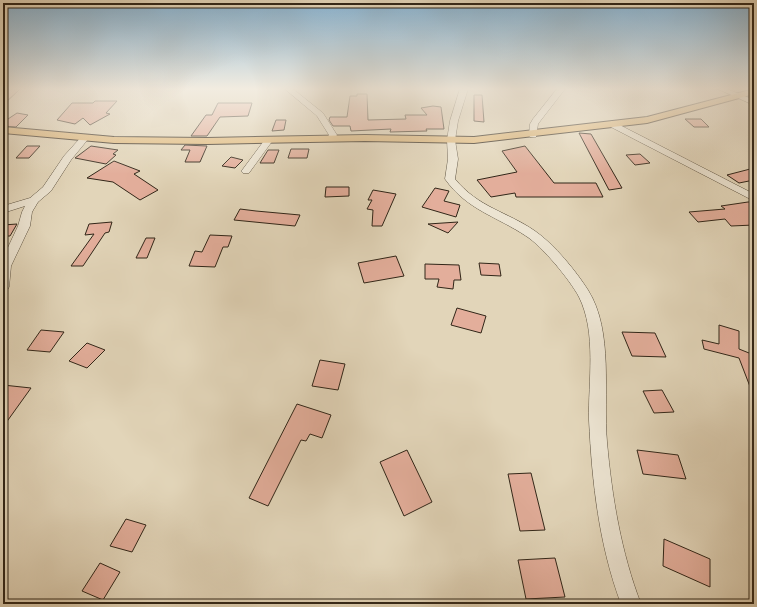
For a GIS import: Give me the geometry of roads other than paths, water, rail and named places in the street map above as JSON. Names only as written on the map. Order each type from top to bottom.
[{"type":"main road","points":[[3,130],[114,140],[269,140],[331,138],[488,140],[660,117]]},
{"type":"street","points":[[321,117],[330,129],[332,135],[331,138]]},
{"type":"street","points":[[455,117],[451,140],[454,159],[450,179],[457,190],[467,200],[485,211],[532,235],[552,254],[586,297],[598,349],[598,424],[601,469],[612,548],[623,584],[632,604]]},
{"type":"street","points":[[533,134],[534,124],[538,117]]},
{"type":"street","points":[[612,124],[754,198]]},
{"type":"street","points":[[3,286],[5,266],[24,226],[27,212],[34,200],[47,189],[67,158],[85,138]]},
{"type":"street","points":[[246,171],[269,140]]},
{"type":"street","points":[[3,210],[34,200]]}]
